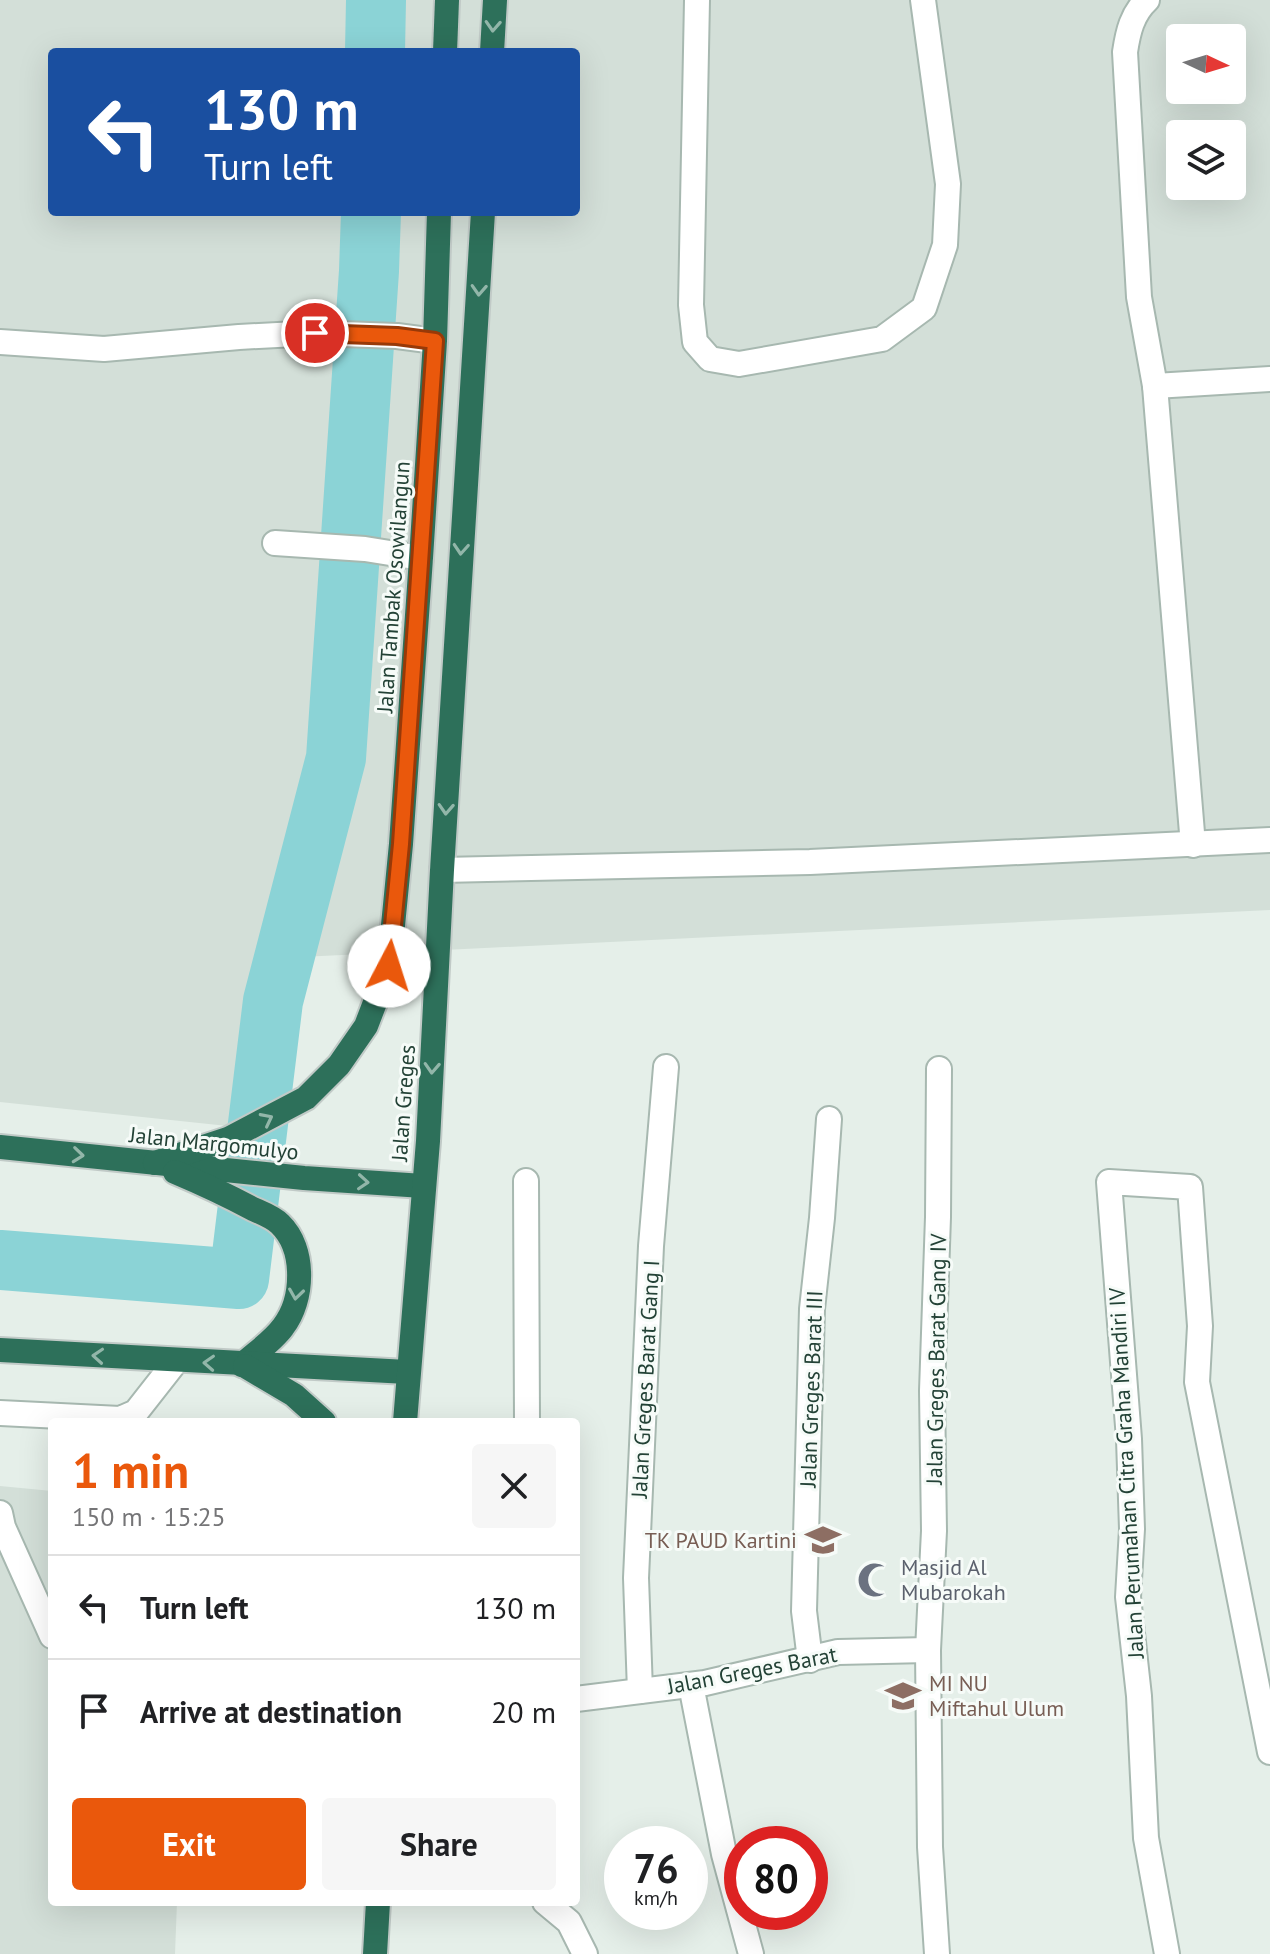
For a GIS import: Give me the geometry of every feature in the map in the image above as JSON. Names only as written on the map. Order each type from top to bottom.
[{"type":"highway","points":[[445,48],[447,0]]},
{"type":"highway","points":[[492,48],[495,0]]},
{"type":"highway","name":"Jalan Tambak Osowilangun","points":[[155,1163],[228,1139],[306,1098],[339,1065],[366,1026],[389,966],[401,844],[421,558],[435,341],[439,216]]},
{"type":"highway","name":"Jalan Greges","points":[[405,1418],[428,1141],[483,216]]},
{"type":"highway","name":"Jalan Margomulyo","points":[[0,1147],[304,1178],[423,1186]]},
{"type":"highway","points":[[155,1163],[220,1191],[278,1222],[298,1254],[299,1275],[294,1308],[283,1329],[242,1365]]},
{"type":"highway","points":[[0,1350],[407,1372]]},
{"type":"highway","points":[[242,1365],[294,1395],[320,1418]]},
{"type":"highway","points":[[375,1954],[378,1906]]},
{"type":"street","points":[[697,0],[691,208],[692,318],[695,342],[710,359],[739,364],[882,339],[924,308],[945,245],[948,184],[923,0]]},
{"type":"street","points":[[1147,0],[1129,30],[1125,52],[1139,297],[1155,386],[1193,845]]},
{"type":"street","points":[[0,342],[104,349],[239,337],[322,334],[397,336],[435,341]]},
{"type":"street","points":[[1155,386],[1270,379]]},
{"type":"street","points":[[275,543],[365,549],[421,558]]},
{"type":"street","points":[[442,870],[810,862],[1270,840]]},
{"type":"street","name":"Jalan Greges Barat Gang I","points":[[640,1691],[636,1578],[640,1475],[651,1246],[666,1067]]},
{"type":"street","name":"Jalan Greges Barat Gang IV","points":[[937,1954],[930,1847],[928,1650],[934,1531],[932,1391],[939,1069]]},
{"type":"street","name":"Jalan Greges Barat III","points":[[810,1660],[804,1611],[812,1309],[829,1119]]},
{"type":"street","points":[[526,1181],[527,1418]]},
{"type":"street","name":"Jalan Perumahan Citra Graha Mandiri IV","points":[[1167,1954],[1146,1838],[1140,1711],[1128,1597],[1132,1529],[1129,1439],[1109,1182],[1190,1187],[1200,1326],[1197,1382],[1270,1752]]},
{"type":"street","points":[[122,1418],[136,1412],[176,1361]]},
{"type":"street","points":[[0,1413],[100,1418]]},
{"type":"street","points":[[0,1513],[3,1527],[48,1627]]},
{"type":"street","name":"Jalan Greges Barat","points":[[580,1698],[691,1685],[838,1652],[928,1650]]},
{"type":"street","points":[[691,1685],[724,1854],[751,1954]]},
{"type":"street","points":[[550,1906],[569,1922],[585,1954]]},
{"type":"shaded area","points":[[0,0],[1270,0],[1270,910],[301,957],[275,1131],[0,1102]]},
{"type":"shaded area","points":[[0,1486],[48,1491],[48,1906],[177,1906],[175,1954],[0,1954]]},
{"type":"waterway","points":[[375,48],[376,0]]},
{"type":"waterway","points":[[0,1260],[239,1279],[273,1001],[336,758],[371,216]]},
{"type":"place","name":"TK PAUD Kartini","points":[[823,1540]]},
{"type":"place","name":"Masjid Al Mubarokah","points":[[875,1580]]},
{"type":"place","name":"MI NU Miftahul Ulum","points":[[903,1696]]},
{"type":"route","points":[[315,333],[397,336],[435,341],[401,844],[389,966]]}]
